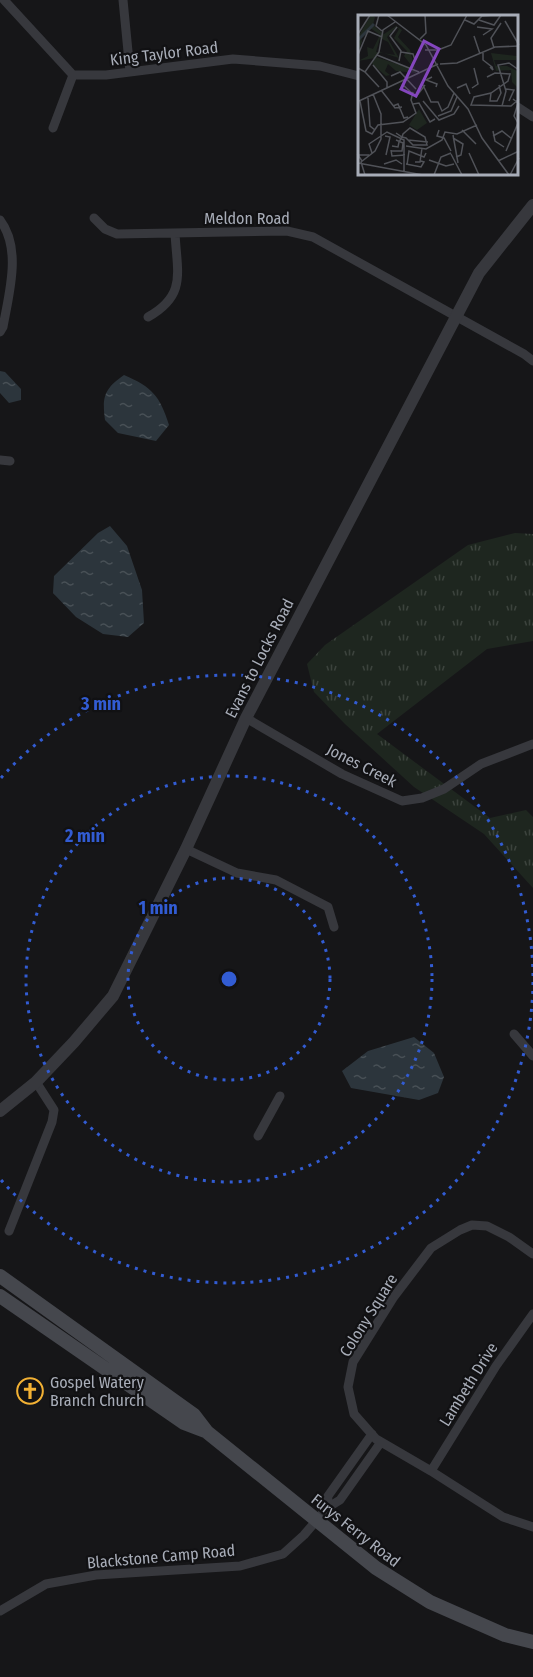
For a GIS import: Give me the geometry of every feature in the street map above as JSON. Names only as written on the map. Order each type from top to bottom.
[{"type":"main road","name":"Furys Ferry Road","points":[[0,1276],[194,1415],[207,1432],[376,1568],[430,1602],[505,1635],[533,1642]]},
{"type":"main road","name":"Furys Ferry Road","points":[[0,1296],[184,1423],[207,1432]]},
{"type":"street","points":[[4,0],[74,75],[52,128]]},
{"type":"street","points":[[123,0],[130,72]]},
{"type":"street","name":"King Taylor Road","points":[[74,75],[106,75],[233,59],[320,66],[358,76]]},
{"type":"street","points":[[518,107],[533,117]]},
{"type":"street","name":"Evans to Locks Road","points":[[0,1111],[36,1082],[113,996],[186,849],[246,718],[478,273],[533,205]]},
{"type":"street","name":"Meldon Road","points":[[94,218],[105,229],[117,234],[287,231],[313,237],[533,360]]},
{"type":"street","points":[[0,220],[9,234],[13,260],[3,327],[0,332]]},
{"type":"street","points":[[148,317],[163,309],[173,296],[177,281],[175,234]]},
{"type":"street","points":[[0,460],[10,461]]},
{"type":"street","name":"Jones Creek","points":[[246,718],[342,774],[402,801],[422,798],[444,789],[481,764],[533,744]]},
{"type":"street","points":[[186,849],[237,873],[276,880],[328,907],[334,927]]},
{"type":"street","points":[[514,1034],[533,1056]]},
{"type":"street","points":[[9,1231],[52,1122],[54,1110],[36,1082]]},
{"type":"street","points":[[258,1136],[280,1096]]},
{"type":"street","name":"Colony Square","points":[[533,1254],[510,1237],[487,1226],[472,1226],[460,1230],[431,1248],[393,1298],[353,1362],[348,1388],[354,1414],[381,1442],[431,1471],[503,1518],[533,1527]]},
{"type":"street","name":"Lambeth Drive","points":[[431,1471],[496,1366],[533,1314]]},
{"type":"street","points":[[327,1508],[328,1496],[372,1434]]},
{"type":"street","points":[[327,1508],[340,1500],[381,1442]]},
{"type":"street","name":"Blackstone Camp Road","points":[[0,1611],[46,1584],[96,1575],[240,1566],[283,1554],[327,1508]]},
{"type":"green space","points":[[515,533],[533,534],[533,641],[487,649],[377,734],[490,818],[526,810],[533,817],[533,888],[484,834],[414,787],[345,724],[314,692],[307,664],[325,645],[468,545]]},
{"type":"water","points":[[0,371],[5,372],[21,389],[21,400],[9,403],[0,393]]},
{"type":"water","points":[[124,375],[148,388],[162,407],[169,425],[156,441],[118,433],[105,420],[104,399],[108,389]]},
{"type":"water","points":[[110,526],[127,546],[142,590],[144,623],[128,637],[103,634],[76,617],[53,593],[54,576],[98,533]]},
{"type":"water","points":[[414,1037],[434,1053],[444,1077],[438,1093],[419,1100],[351,1088],[342,1071],[368,1051]]},
{"type":"place","name":"Gospel Watery Branch Church","points":[[30,1391]]}]
